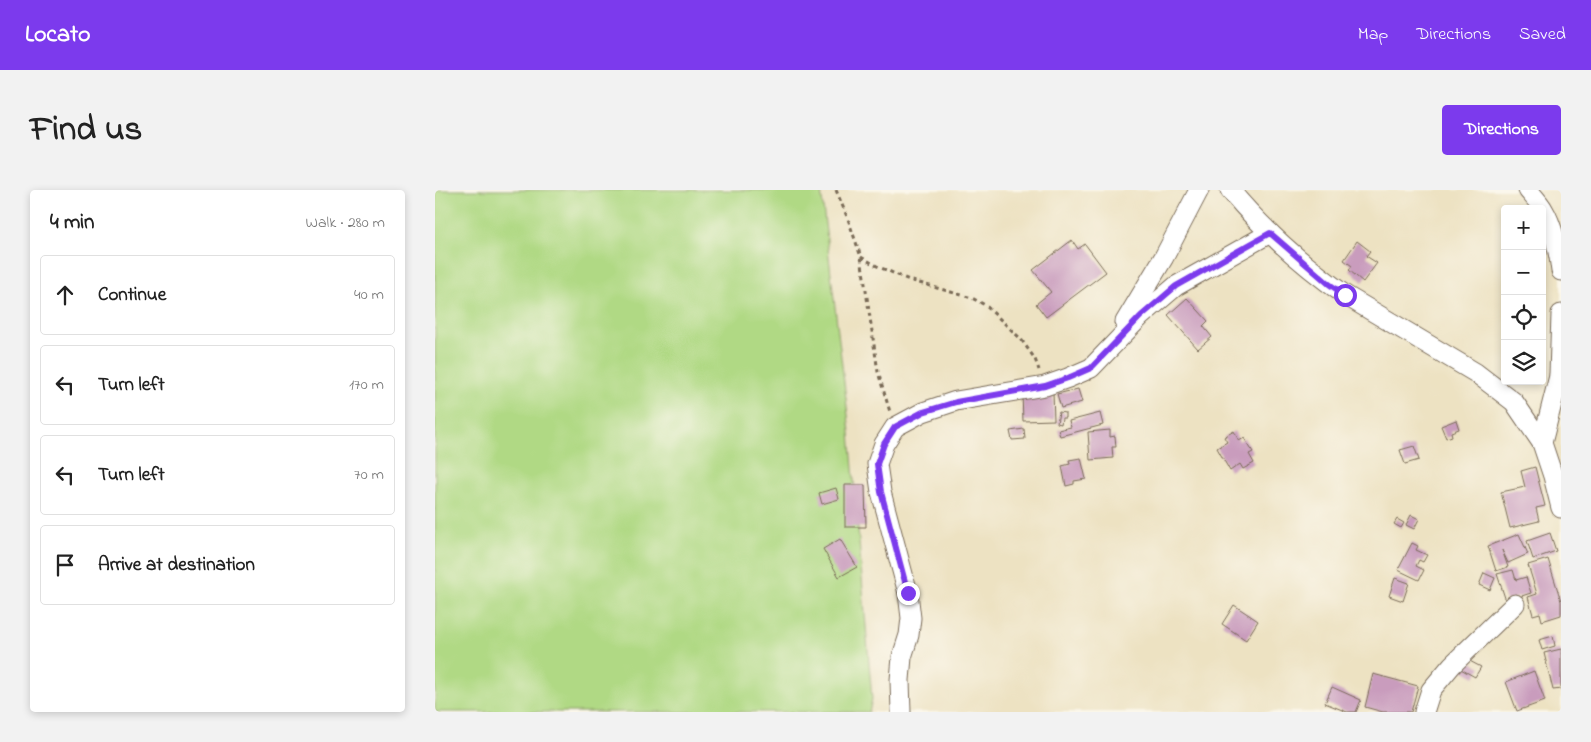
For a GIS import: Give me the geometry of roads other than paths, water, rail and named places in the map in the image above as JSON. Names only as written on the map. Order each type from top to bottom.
[{"type":"street","points":[[1110,348],[1164,257],[1199,190]]},
{"type":"street","points":[[1230,190],[1251,216],[1329,284],[1475,373],[1513,402],[1542,443],[1561,508]]},
{"type":"street","points":[[1528,190],[1544,210],[1557,249],[1561,271]]},
{"type":"street","points":[[901,712],[899,680],[911,618],[908,593],[881,492],[877,464],[884,444],[895,427],[923,412],[956,402],[1045,386],[1091,368],[1141,316],[1176,286],[1270,233]]},
{"type":"street","points":[[1542,443],[1560,371],[1561,314]]},
{"type":"street","points":[[1424,712],[1431,690],[1452,665],[1515,604]]}]
